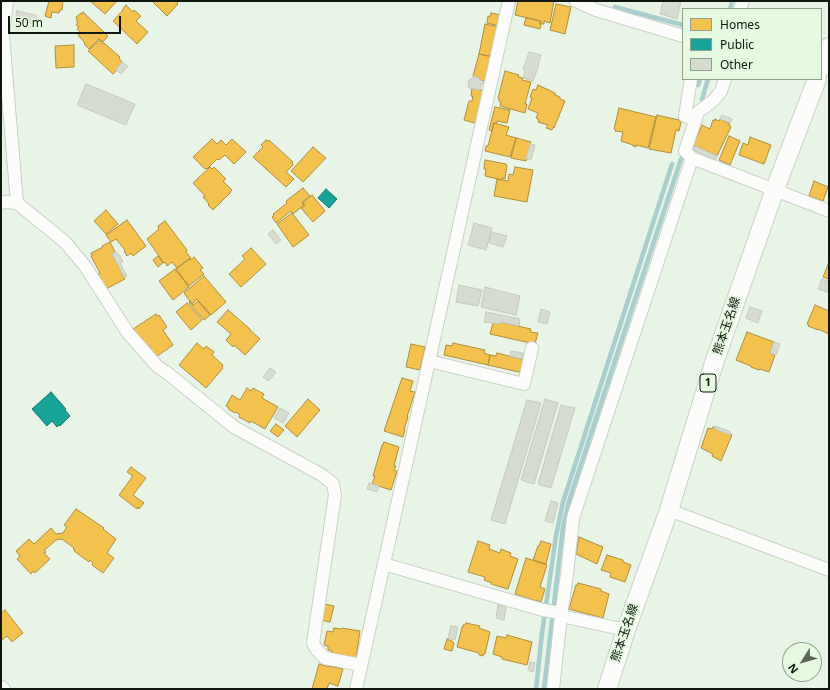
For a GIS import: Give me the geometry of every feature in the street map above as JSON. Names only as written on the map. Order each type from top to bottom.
[{"type":"main road","points":[[822,65],[829,47]]},
{"type":"main road","name":"熊本玉名線","points":[[607,689],[626,630],[669,510],[715,360],[775,189],[817,80]]},
{"type":"street","points":[[7,1],[2,36],[16,203]]},
{"type":"street","points":[[356,689],[509,1]]},
{"type":"street","points":[[576,1],[596,10],[682,36]]},
{"type":"street","points":[[692,80],[684,116],[696,120]]},
{"type":"street","points":[[725,80],[721,91],[714,100],[698,112],[685,151],[692,158],[829,211]]},
{"type":"street","points":[[553,689],[560,614],[567,574],[573,518],[692,158]]},
{"type":"street","points":[[1,203],[16,203],[64,242],[85,266],[128,333],[158,367],[234,427],[322,475],[333,484],[335,495],[313,643],[316,650],[325,658],[361,665]]},
{"type":"street","points":[[429,361],[524,384],[532,348]]},
{"type":"street","points":[[669,510],[829,570]]},
{"type":"street","points":[[384,564],[543,610],[626,630]]},
{"type":"building: Homes","points":[[49,1],[63,1],[62,10],[60,10],[59,13],[52,12],[51,18],[45,16]]},
{"type":"building: Homes","points":[[90,1],[115,1],[116,2],[105,14]]},
{"type":"building: Homes","points":[[152,1],[179,1],[167,16]]},
{"type":"building: Homes","points":[[518,1],[554,1],[550,23],[544,21],[544,24],[540,24],[541,21],[515,15]]},
{"type":"building: Homes","points":[[556,4],[571,7],[565,34],[550,30]]},
{"type":"building: Homes","points":[[126,5],[133,12],[134,10],[141,16],[136,21],[148,32],[137,44],[113,21]]},
{"type":"building: Homes","points":[[83,12],[108,36],[103,42],[99,39],[89,49],[78,35],[80,32],[77,29],[79,27],[76,25],[78,22],[76,17]]},
{"type":"building: Homes","points":[[491,13],[502,15],[500,26],[487,23],[488,16],[490,17]]},
{"type":"building: Homes","points":[[526,18],[540,21],[540,29],[524,25]]},
{"type":"building: Homes","points":[[485,24],[499,27],[493,57],[479,54]]},
{"type":"building: Homes","points":[[100,40],[120,57],[119,58],[122,62],[119,66],[120,67],[113,74],[88,51]]},
{"type":"building: Homes","points":[[74,45],[74,67],[56,68],[55,46]]},
{"type":"building: Homes","points":[[479,54],[493,57],[486,81],[479,80],[480,78],[473,76]]},
{"type":"building: Homes","points":[[505,71],[519,75],[518,77],[523,78],[522,80],[531,82],[525,104],[527,104],[525,113],[500,106],[501,102],[498,98]]},
{"type":"building: Homes","points":[[538,85],[555,93],[555,95],[560,97],[560,99],[565,101],[552,130],[546,128],[548,125],[538,122],[539,120],[536,118],[538,113],[528,109],[532,98],[530,97],[533,89],[536,90]]},
{"type":"building: Homes","points":[[472,88],[486,91],[478,124],[464,120],[469,101],[472,101]]},
{"type":"building: Homes","points":[[495,107],[510,110],[507,123],[497,121],[496,124],[494,123],[492,131],[489,130]]},
{"type":"building: Homes","points":[[619,108],[656,117],[648,148],[636,145],[636,147],[621,141],[623,132],[615,131],[616,130],[614,129]]},
{"type":"building: Homes","points":[[657,115],[679,120],[681,122],[679,131],[676,130],[671,153],[649,149]]},
{"type":"building: Homes","points":[[715,119],[719,121],[720,119],[730,124],[729,126],[731,127],[717,156],[693,145],[702,125],[710,129],[713,120],[715,121]]},
{"type":"building: Homes","points":[[494,123],[509,127],[506,135],[516,138],[510,157],[485,151],[486,146],[488,146]]},
{"type":"building: Homes","points":[[729,136],[740,141],[730,165],[719,160]]},
{"type":"building: Homes","points":[[750,137],[771,145],[764,164],[739,155],[743,143],[748,145]]},
{"type":"building: Homes","points":[[516,138],[531,142],[526,161],[511,158]]},
{"type":"building: Homes","points":[[212,139],[217,144],[221,140],[226,145],[232,139],[246,152],[234,164],[225,155],[219,160],[217,159],[207,169],[205,169],[193,157]]},
{"type":"building: Homes","points":[[266,140],[269,140],[293,162],[293,165],[286,172],[294,179],[286,187],[253,157],[263,147],[261,145]]},
{"type":"building: Homes","points":[[313,147],[326,158],[303,182],[291,171]]},
{"type":"building: Homes","points":[[485,160],[506,164],[505,179],[503,178],[502,180],[485,176]]},
{"type":"building: Homes","points":[[210,167],[212,169],[214,167],[226,179],[223,181],[232,190],[213,210],[203,197],[205,196],[193,183]]},
{"type":"building: Homes","points":[[515,167],[533,170],[527,202],[494,196],[497,179],[508,181],[509,174],[513,175]]},
{"type":"building: Homes","points":[[814,181],[828,187],[823,201],[809,196]]},
{"type":"building: Homes","points":[[303,188],[310,196],[302,202],[304,205],[293,214],[291,211],[276,223],[272,217],[274,215],[273,214],[287,203],[286,201]]},
{"type":"building: Homes","points":[[312,195],[325,211],[313,222],[301,208],[305,205],[303,203]]},
{"type":"building: Homes","points":[[106,210],[118,224],[106,234],[94,221]]},
{"type":"building: Homes","points":[[292,213],[309,235],[293,247],[277,224]]},
{"type":"building: Homes","points":[[127,220],[146,246],[133,256],[131,253],[127,256],[124,251],[125,250],[116,239],[111,242],[106,235]]},
{"type":"building: Homes","points":[[165,221],[187,250],[186,252],[191,258],[177,268],[172,262],[167,266],[147,239],[159,229],[158,226]]},
{"type":"building: Homes","points":[[110,242],[115,252],[112,254],[125,279],[106,289],[98,274],[100,273],[91,256],[91,253]]},
{"type":"building: Homes","points":[[251,248],[266,264],[241,287],[229,274],[245,259],[242,256]]},
{"type":"building: Homes","points":[[158,256],[163,263],[158,267],[153,260]]},
{"type":"building: Homes","points":[[194,257],[203,268],[200,270],[204,274],[189,286],[176,269],[190,258],[191,260]]},
{"type":"building: Homes","points":[[829,262],[829,279],[823,277]]},
{"type":"building: Homes","points":[[175,269],[189,287],[173,300],[159,281]]},
{"type":"building: Homes","points":[[204,276],[226,302],[211,315],[197,299],[192,304],[184,293]]},
{"type":"building: Homes","points":[[190,301],[193,305],[198,301],[210,315],[204,320],[189,303]]},
{"type":"building: Homes","points":[[187,303],[202,320],[191,330],[176,312]]},
{"type":"building: Homes","points":[[815,305],[829,311],[829,334],[808,326],[809,325],[807,324]]},
{"type":"building: Homes","points":[[228,310],[260,339],[245,355],[226,340],[231,334],[217,322]]},
{"type":"building: Homes","points":[[156,314],[157,316],[159,315],[167,327],[163,330],[173,345],[156,357],[149,347],[146,349],[133,329]]},
{"type":"building: Homes","points":[[500,322],[531,329],[530,332],[538,333],[535,344],[490,334],[493,323],[499,324]]},
{"type":"building: Homes","points":[[747,332],[774,342],[770,353],[775,355],[769,372],[759,370],[736,360]]},
{"type":"building: Homes","points":[[197,343],[204,349],[206,346],[214,352],[212,355],[223,365],[223,368],[206,388],[179,365]]},
{"type":"building: Homes","points":[[453,343],[485,350],[484,353],[490,355],[488,365],[444,355],[446,345],[452,346]]},
{"type":"building: Homes","points":[[411,344],[425,347],[420,370],[406,367]]},
{"type":"building: Homes","points":[[497,353],[529,361],[532,375],[488,365],[490,355],[496,356]]},
{"type":"building: Homes","points":[[402,378],[413,381],[410,391],[415,392],[407,417],[403,437],[384,431]]},
{"type":"building: Homes","points":[[247,388],[251,391],[253,388],[264,394],[262,398],[278,407],[265,429],[251,421],[250,423],[239,417],[240,415],[228,409],[229,408],[226,406],[232,395],[240,400]]},
{"type":"building: Homes","points":[[308,399],[320,410],[297,437],[285,426]]},
{"type":"building: Homes","points":[[276,424],[284,430],[278,437],[270,431]]},
{"type":"building: Homes","points":[[713,427],[732,435],[721,461],[712,456],[713,454],[701,448],[708,428],[712,429]]},
{"type":"building: Homes","points":[[384,442],[399,447],[394,466],[396,466],[394,470],[397,471],[391,490],[372,484],[375,476],[373,476]]},
{"type":"building: Homes","points":[[131,467],[146,478],[133,495],[144,503],[139,509],[119,495],[133,476],[127,472]]},
{"type":"building: Homes","points":[[76,509],[104,528],[103,529],[116,539],[107,553],[114,558],[103,573],[92,565],[93,563],[90,560],[89,562],[74,551],[74,548],[62,539],[56,540],[44,550],[46,552],[44,553],[50,559],[35,573],[33,571],[31,574],[17,559],[20,556],[16,551],[29,539],[34,544],[51,528],[56,534],[63,533],[67,527],[64,525]]},
{"type":"building: Homes","points":[[579,537],[603,547],[597,564],[576,554]]},
{"type":"building: Homes","points":[[478,541],[490,545],[489,549],[500,553],[501,549],[511,553],[510,556],[518,559],[508,589],[491,584],[492,583],[484,580],[485,577],[468,572]]},
{"type":"building: Homes","points":[[541,541],[551,544],[546,564],[533,560]]},
{"type":"building: Homes","points":[[607,555],[623,560],[623,562],[631,565],[625,582],[610,577],[611,573],[601,570]]},
{"type":"building: Homes","points":[[526,558],[547,565],[540,587],[545,589],[541,602],[515,594]]},
{"type":"building: Homes","points":[[578,583],[601,589],[601,591],[609,594],[603,618],[569,609],[576,585],[578,585]]},
{"type":"building: Homes","points":[[324,604],[334,606],[330,622],[320,620]]},
{"type":"building: Homes","points":[[5,610],[23,633],[12,642],[7,636],[1,641],[1,613]]},
{"type":"building: Homes","points":[[466,623],[480,626],[479,628],[490,632],[485,654],[483,654],[483,656],[479,655],[479,653],[457,647],[462,627]]},
{"type":"building: Homes","points":[[334,628],[360,631],[356,658],[332,653],[332,651],[328,650],[328,646],[324,645],[327,631],[333,632]]},
{"type":"building: Homes","points":[[507,635],[532,642],[527,665],[502,659],[502,657],[493,654],[497,636],[506,638]]},
{"type":"building: Homes","points":[[447,639],[454,643],[452,651],[444,649]]},
{"type":"building: Homes","points":[[319,664],[343,669],[338,686],[329,683],[327,689],[312,689]]},
{"type":"building: Public","points":[[326,189],[337,199],[329,208],[318,198]]},
{"type":"building: Public","points":[[51,392],[66,409],[65,410],[70,416],[57,427],[52,421],[47,426],[32,409]]},
{"type":"building: Other","points":[[663,1],[681,1],[677,19],[660,14]]},
{"type":"building: Other","points":[[17,11],[36,15],[34,24],[15,20]]},
{"type":"building: Other","points":[[529,52],[541,55],[533,81],[523,78],[525,71],[523,70]]},
{"type":"building: Other","points":[[122,62],[128,66],[121,74],[116,70]]},
{"type":"building: Other","points":[[473,76],[480,78],[479,80],[483,81],[480,90],[469,88],[468,82],[470,79],[473,79]]},
{"type":"building: Other","points":[[86,84],[135,104],[126,125],[77,105]]},
{"type":"building: Other","points":[[722,115],[732,119],[730,123],[720,119]]},
{"type":"building: Other","points":[[530,144],[535,145],[531,160],[526,159]]},
{"type":"building: Other","points":[[695,146],[717,156],[715,160],[693,150]]},
{"type":"building: Other","points":[[474,223],[492,228],[486,250],[468,245]]},
{"type":"building: Other","points":[[273,230],[281,240],[276,244],[268,234]]},
{"type":"building: Other","points":[[491,232],[507,236],[503,247],[489,243]]},
{"type":"building: Other","points":[[116,252],[117,255],[119,254],[123,262],[120,263],[127,276],[124,277],[112,254]]},
{"type":"building: Other","points":[[822,279],[829,281],[829,293],[818,289]]},
{"type":"building: Other","points":[[459,285],[482,290],[478,306],[456,302]]},
{"type":"building: Other","points":[[485,287],[520,296],[516,315],[481,307]]},
{"type":"building: Other","points":[[750,307],[762,311],[758,323],[746,318]]},
{"type":"building: Other","points":[[541,309],[550,312],[547,324],[538,322]]},
{"type":"building: Other","points":[[486,312],[520,319],[519,326],[500,322],[499,324],[484,322]]},
{"type":"building: Other","points":[[774,342],[780,344],[776,355],[770,353]]},
{"type":"building: Other","points":[[511,351],[523,353],[522,359],[510,356]]},
{"type":"building: Other","points":[[270,368],[276,372],[269,381],[263,377]]},
{"type":"building: Other","points":[[545,399],[558,403],[534,484],[521,480]]},
{"type":"building: Other","points":[[527,400],[541,403],[505,524],[491,520]]},
{"type":"building: Other","points":[[561,405],[575,408],[551,488],[538,484]]},
{"type":"building: Other","points":[[280,408],[289,413],[283,423],[274,418]]},
{"type":"building: Other","points":[[715,426],[731,432],[730,435],[714,428]]},
{"type":"building: Other","points":[[369,483],[379,486],[377,492],[367,489]]},
{"type":"building: Other","points":[[551,501],[558,503],[553,523],[545,521]]},
{"type":"building: Other","points":[[498,605],[506,606],[504,620],[496,618]]},
{"type":"building: Other","points":[[451,626],[458,627],[455,640],[448,638]]},
{"type":"building: Other","points":[[530,662],[535,663],[533,672],[528,670]]},
{"type":"waterway","points":[[730,8],[732,1]]},
{"type":"waterway","points":[[615,7],[682,25]]},
{"type":"waterway","points":[[698,85],[700,80]]},
{"type":"waterway","points":[[702,99],[708,80]]},
{"type":"waterway","points":[[544,689],[563,527],[569,501],[681,159]]},
{"type":"waterway","points":[[536,689],[542,633],[556,536],[563,502],[672,164]]}]
